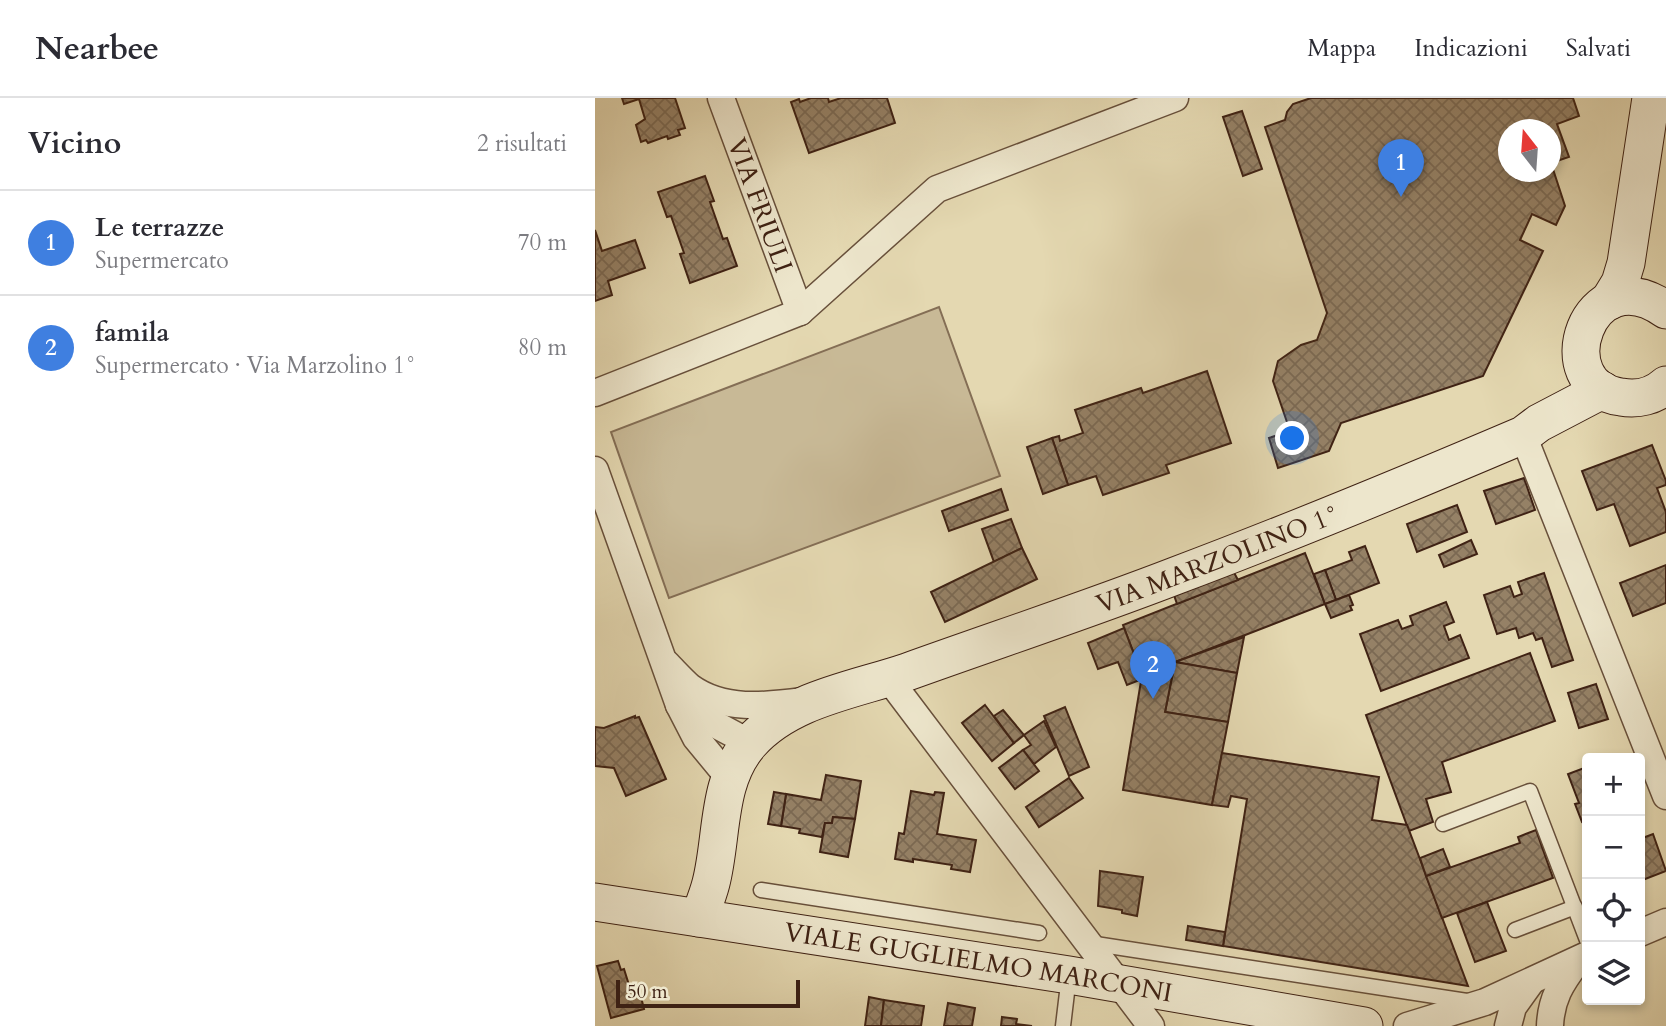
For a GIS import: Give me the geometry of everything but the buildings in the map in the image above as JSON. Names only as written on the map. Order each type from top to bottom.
[{"type":"main road","points":[[1609,301],[1621,283],[1635,213],[1651,100]]},
{"type":"main road","points":[[1635,213],[1641,250],[1666,310]]},
{"type":"main road","points":[[1666,310],[1653,301],[1638,297],[1609,301],[1595,311],[1585,325],[1580,341],[1585,370],[1602,390],[1616,397],[1631,399],[1647,397],[1666,385]]},
{"type":"main road","points":[[1531,429],[1565,389],[1581,358]]},
{"type":"main road","name":"VIA MARZOLINO 1°","points":[[726,789],[750,743],[769,724],[797,709],[1175,577],[1531,429],[1602,390]]},
{"type":"main road","points":[[699,918],[711,883],[726,789]]},
{"type":"main road","name":"VIALE GUGLIELMO MARCONI","points":[[595,902],[699,918],[967,942],[1069,975],[1364,1026]]},
{"type":"street","name":"VIA FRIULI","points":[[721,98],[800,312]]},
{"type":"street","points":[[595,393],[800,312],[937,189],[1175,98]]},
{"type":"street","points":[[1531,429],[1666,796]]},
{"type":"street","points":[[595,470],[599,495],[679,705],[726,789]]},
{"type":"street","points":[[663,660],[690,687],[714,699],[742,705],[822,699]]},
{"type":"street","points":[[888,678],[1151,1026]]},
{"type":"street","points":[[679,705],[750,743]]},
{"type":"street","points":[[1645,931],[1666,922]]},
{"type":"street","points":[[1407,1026],[1483,1003],[1531,982],[1582,953]]},
{"type":"street","points":[[1550,1026],[1551,1007],[1556,991],[1582,955]]},
{"type":"street","points":[[1508,1026],[1513,1007],[1531,982]]},
{"type":"lane","points":[[1443,824],[1530,791],[1575,907],[1583,942]]},
{"type":"lane","points":[[761,890],[967,942],[1039,933]]},
{"type":"lane","points":[[1515,930],[1575,907]]},
{"type":"lane","points":[[1088,942],[1436,998],[1483,1003]]},
{"type":"lane","points":[[1063,1026],[1069,975]]},
{"type":"shaded area","points":[[939,307],[1000,476],[669,598],[611,432]]},
{"type":"place","name":"Le terrazze","points":[[1401,197]]},
{"type":"place","name":"famila","points":[[1153,699]]}]
